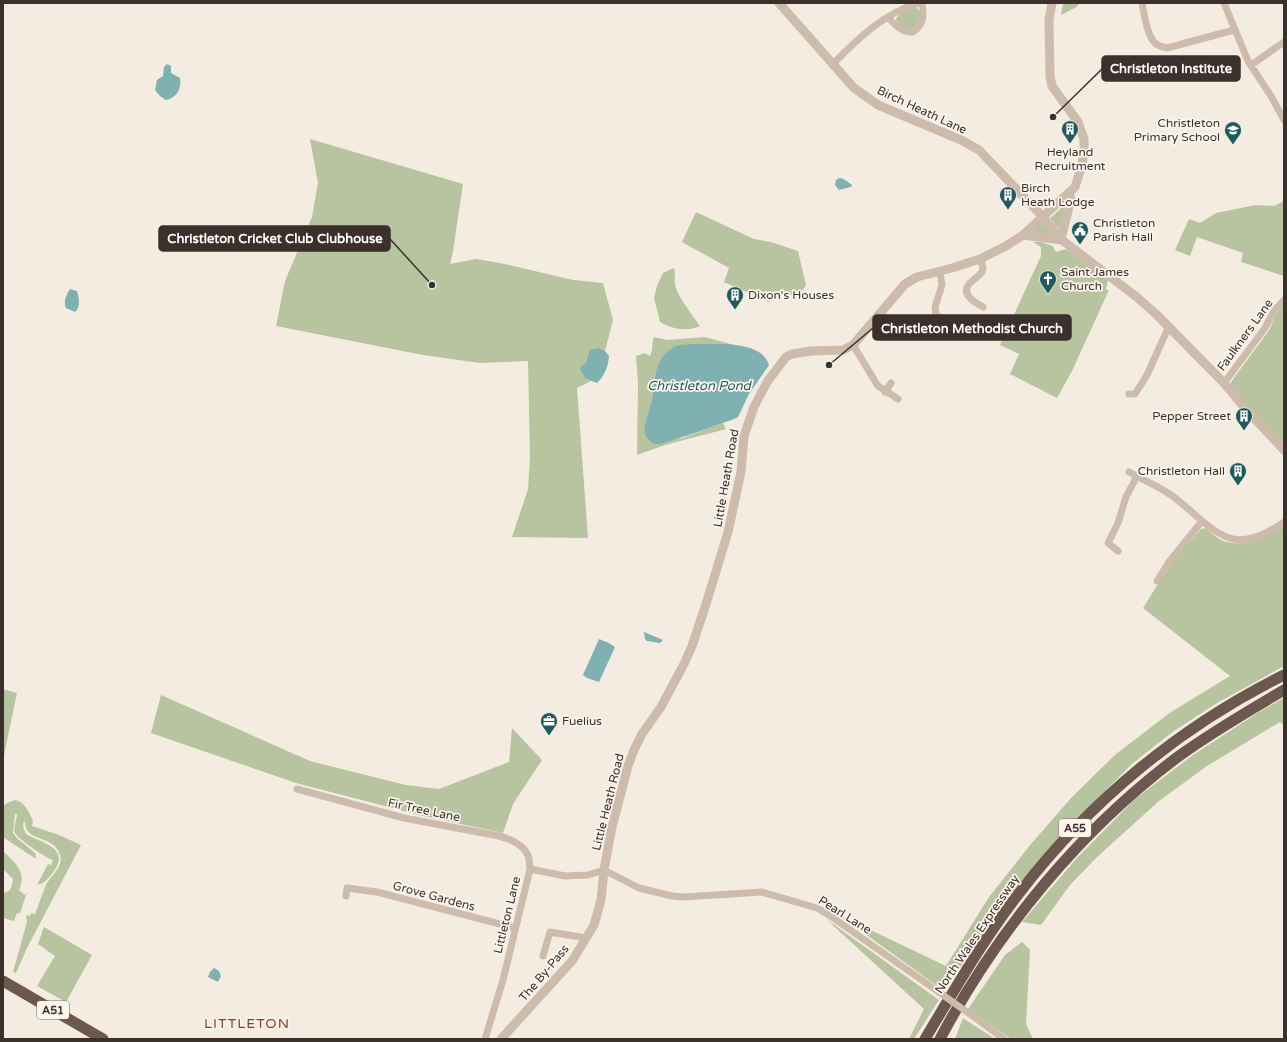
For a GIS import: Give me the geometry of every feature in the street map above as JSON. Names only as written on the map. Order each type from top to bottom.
[{"type":"highway","name":"North Wales Expressway","points":[[925,1039],[988,936],[1044,861],[1078,824],[1115,789],[1167,746],[1217,712],[1284,675]]},
{"type":"highway","name":"North Wales Expressway","points":[[940,1039],[998,945],[1058,867],[1089,835],[1128,798],[1179,756],[1230,722],[1284,690]]},
{"type":"highway","name":"A51","points":[[3,981],[103,1039]]},
{"type":"street","name":"Birch Heath Lane","points":[[780,3],[854,88],[878,105],[961,140],[979,150],[1043,217]]},
{"type":"street","points":[[832,64],[854,43],[888,17],[909,6],[920,3],[924,14],[922,23],[913,32],[906,32],[898,28],[888,17]]},
{"type":"street","points":[[898,399],[885,392],[878,386],[853,345],[905,284],[917,277],[940,272],[980,259],[1023,235],[1075,187],[1082,165],[1084,138],[1078,122],[1052,86],[1050,76],[1049,20],[1052,3]]},
{"type":"street","points":[[1142,3],[1150,37],[1154,43],[1159,46],[1167,48],[1234,30]]},
{"type":"street","points":[[1224,3],[1241,48],[1284,120]]},
{"type":"street","points":[[1251,65],[1284,42]]},
{"type":"street","points":[[1062,240],[1071,200],[1069,194]]},
{"type":"street","points":[[1043,217],[1062,240],[1138,298],[1169,326],[1224,383],[1251,415],[1284,450]]},
{"type":"street","points":[[1023,235],[1062,240]]},
{"type":"street","points":[[980,259],[983,267],[982,272],[970,283],[967,291],[968,297],[983,307]]},
{"type":"street","points":[[940,272],[942,285],[936,307],[936,315],[970,335]]},
{"type":"street","name":"Faulkners Lane","points":[[1224,383],[1265,328],[1274,311],[1284,300]]},
{"type":"street","points":[[962,330],[966,320]]},
{"type":"street","points":[[1129,394],[1135,394],[1147,375],[1169,326]]},
{"type":"street","name":"Little Heath Road","points":[[604,870],[612,826],[630,760],[642,734],[661,707],[684,664],[692,646],[706,604],[728,532],[741,472],[744,436],[754,406],[767,382],[786,357],[792,354],[811,351],[843,350],[853,345]]},
{"type":"street","points":[[885,392],[891,383]]},
{"type":"street","points":[[1129,472],[1174,497],[1202,522],[1225,537],[1244,540],[1255,538],[1284,522]]},
{"type":"street","points":[[1118,552],[1108,543],[1118,523],[1126,497],[1137,476]]},
{"type":"street","points":[[1157,581],[1169,562],[1202,522]]},
{"type":"street","name":"Fir Tree Lane","points":[[297,788],[404,818],[499,836],[512,840],[521,846],[528,855],[530,869]]},
{"type":"street","name":"Littleton Lane","points":[[485,1039],[503,980],[530,869],[565,876],[588,875],[604,870]]},
{"type":"street","name":"The By-Pass","points":[[501,1039],[572,961],[594,925],[601,900],[604,870]]},
{"type":"street","name":"Pearl Lane","points":[[604,870],[639,888],[672,896],[684,897],[762,892],[817,908],[1004,1039]]},
{"type":"street","name":"Grove Gardens","points":[[346,896],[348,885],[515,928]]},
{"type":"street","points":[[543,956],[550,932],[586,938]]},
{"type":"green space","points":[[1063,3],[1078,3],[1078,6],[1061,15]]},
{"type":"green space","points":[[914,7],[920,11],[920,17],[913,30],[907,30],[897,23],[896,18],[901,13]]},
{"type":"green space","points":[[310,139],[463,184],[450,264],[476,259],[573,280],[603,283],[613,320],[605,351],[599,348],[586,379],[591,381],[577,388],[588,538],[512,537],[528,489],[530,457],[528,361],[480,363],[423,355],[276,326],[285,281],[312,217],[318,183]]},
{"type":"green space","points":[[1284,201],[1284,276],[1241,262],[1243,253],[1197,237],[1190,256],[1175,250],[1189,219],[1200,223],[1216,213],[1256,205],[1274,206]]},
{"type":"green space","points":[[1066,204],[1059,229],[1050,218]]},
{"type":"green space","points":[[696,212],[754,239],[771,242],[798,251],[806,285],[799,296],[777,293],[769,302],[724,282],[729,268],[682,242]]},
{"type":"green space","points":[[1039,223],[1047,227],[1051,235],[1035,233],[1033,230]]},
{"type":"green space","points":[[1033,242],[1041,242],[1053,246],[1056,252],[1066,249],[1108,280],[1106,290],[1109,290],[1072,371],[1057,398],[1010,374],[1019,354],[1000,345],[1041,256],[1041,247]]},
{"type":"green space","points":[[674,268],[675,284],[678,293],[700,326],[695,328],[679,329],[660,322],[654,298],[657,286],[663,273]]},
{"type":"green space","points":[[1284,304],[1284,444],[1242,400],[1230,385],[1270,329],[1275,316]]},
{"type":"green space","points":[[654,337],[667,340],[705,337],[734,345],[710,345],[655,378],[650,413],[645,422],[672,440],[683,438],[723,423],[726,429],[665,445],[637,455],[638,383],[636,356],[645,353],[650,356]]},
{"type":"green space","points":[[1284,526],[1284,666],[1217,703],[1174,731],[1133,763],[1068,828],[1007,898],[944,991],[839,915],[946,966],[989,897],[1031,844],[1072,797],[1116,754],[1171,712],[1230,676],[1143,608],[1171,563],[1201,529],[1206,528],[1221,540],[1246,543],[1270,535]]},
{"type":"green space","points":[[3,689],[17,693],[3,760]]},
{"type":"green space","points":[[161,695],[310,761],[406,785],[439,789],[509,762],[512,728],[542,760],[513,804],[503,833],[423,816],[296,783],[151,733]]},
{"type":"green space","points":[[1284,698],[1284,725],[1280,722],[1207,766],[1159,801],[1097,857],[1070,885],[1041,925],[1022,922],[1076,859],[1135,799],[1193,755],[1259,712]]},
{"type":"green space","points":[[15,800],[21,803],[30,814],[33,821],[32,826],[59,835],[81,845],[27,948],[16,973],[13,972],[27,922],[26,915],[30,916],[31,913],[35,914],[46,885],[59,867],[61,859],[57,848],[30,833],[26,829],[24,821],[23,827],[26,834],[52,847],[59,856],[58,863],[49,878],[37,885],[48,864],[51,865],[53,860],[32,848],[17,836],[14,829],[17,814],[15,814],[13,833],[35,853],[36,859],[3,837],[3,806]]},
{"type":"green space","points":[[3,851],[21,872],[22,878],[19,890],[25,895],[27,892],[20,913],[17,913],[14,921],[3,918],[3,897],[5,892],[9,891],[13,879],[3,869]]},
{"type":"green space","points":[[826,919],[939,1000],[914,1039],[909,1039],[924,1009]]},
{"type":"green space","points":[[44,927],[92,955],[66,1002],[37,986],[55,956],[38,944]]},
{"type":"green space","points":[[1022,942],[1030,950],[1026,1024],[1033,1039],[1011,1039],[968,1009],[1005,955]]},
{"type":"green space","points":[[963,1018],[995,1039],[955,1039]]},
{"type":"water","points":[[167,64],[171,66],[171,73],[180,78],[180,86],[178,92],[173,97],[166,100],[155,90],[157,80],[163,76],[164,67]]},
{"type":"water","points":[[839,178],[847,181],[852,185],[851,187],[839,190],[835,185],[836,180]]},
{"type":"water","points":[[70,289],[77,291],[79,305],[75,312],[66,308],[65,305],[65,298]]},
{"type":"water","name":"Christleton Pond","points":[[692,344],[724,344],[747,347],[757,351],[764,357],[769,365],[749,394],[738,417],[681,438],[662,444],[654,444],[645,433],[645,422],[651,404],[658,365],[667,352],[674,347]]},
{"type":"water","points":[[599,348],[605,351],[609,356],[606,371],[597,383],[586,379],[580,369],[581,366],[586,363],[590,350]]},
{"type":"water","points":[[644,632],[663,640],[660,643],[647,641],[645,639]]},
{"type":"water","points":[[599,639],[615,647],[599,682],[583,675]]},
{"type":"water","points":[[214,968],[219,971],[221,976],[218,982],[208,977]]},
{"type":"place","name":"Christleton Institute","points":[[1053,117]]},
{"type":"place","name":"Heyland Recruitment","points":[[1070,144]]},
{"type":"place","name":"Christleton Primary School","points":[[1233,145]]},
{"type":"place","name":"Birch Heath Lodge","points":[[1008,210]]},
{"type":"place","name":"Christleton Parish Hall","points":[[1080,245]]},
{"type":"place","name":"Christleton Cricket Club Clubhouse","points":[[432,285]]},
{"type":"place","name":"Saint James Church","points":[[1048,294]]},
{"type":"place","name":"Dixon's Houses","points":[[735,310]]},
{"type":"place","name":"Christleton Methodist Church","points":[[829,365]]},
{"type":"place","name":"Pepper Street","points":[[1244,431]]},
{"type":"place","name":"Christleton Hall","points":[[1238,486]]},
{"type":"place","name":"Fuelius","points":[[549,736]]},
{"type":"district","name":"LITTLETON","points":[[247,1023]]}]
